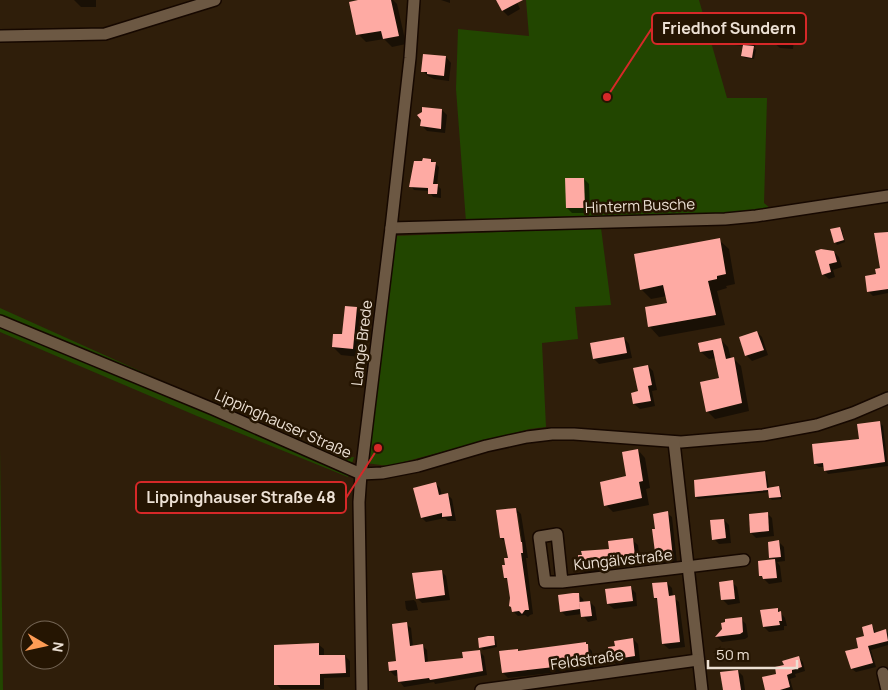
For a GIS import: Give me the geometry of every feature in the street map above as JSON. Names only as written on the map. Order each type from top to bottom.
[{"type":"street","points":[[0,36],[105,34],[215,0]]},
{"type":"street","name":"Lange Brede","points":[[362,690],[359,502],[361,474],[391,228],[410,58],[414,0]]},
{"type":"street","name":"Hinterm Busche","points":[[391,228],[725,218],[756,216],[888,196]]},
{"type":"street","name":"Lippinghauser Straße","points":[[0,322],[213,409],[361,474],[382,474],[418,466],[486,446],[536,436],[574,434],[674,442],[763,436],[797,430],[853,413],[888,398]]},
{"type":"street","points":[[674,442],[702,690]]},
{"type":"street","name":"Kungälvstraße","points":[[562,582],[744,560]]},
{"type":"street","name":"Feldstraße","points":[[481,690],[698,660]]},
{"type":"street","points":[[883,673],[887,690]]},
{"type":"green space","points":[[526,0],[699,0],[727,98],[767,98],[764,203],[771,209],[745,214],[548,218],[466,222],[456,89],[458,29],[529,36]]},
{"type":"green space","points":[[601,228],[611,305],[575,307],[578,339],[542,343],[546,427],[530,429],[388,466],[366,463],[394,236]]},
{"type":"green space","points":[[0,308],[191,394],[343,458],[354,457],[348,477],[197,416],[0,332]]},
{"type":"green space","points":[[0,448],[3,690],[0,690]]},
{"type":"building","points":[[358,0],[391,0],[399,36],[383,39],[381,31],[356,35],[349,2]]},
{"type":"building","points":[[496,0],[523,0],[502,11]]},
{"type":"building","points":[[776,18],[790,19],[788,45],[773,44]]},
{"type":"building","points":[[743,45],[754,46],[752,58],[741,56]]},
{"type":"building","points":[[423,54],[446,56],[444,76],[421,72]]},
{"type":"building","points":[[422,107],[442,109],[441,129],[420,126],[421,120],[417,115],[422,112]]},
{"type":"building","points":[[423,158],[436,162],[433,184],[438,184],[437,194],[428,194],[428,188],[409,187],[414,161],[422,161]]},
{"type":"building","points":[[565,178],[584,178],[585,208],[566,208]]},
{"type":"building","points":[[840,227],[844,240],[834,243],[830,229]]},
{"type":"building","points":[[888,232],[888,289],[867,292],[865,276],[876,274],[875,269],[880,268],[874,233]]},
{"type":"building","points":[[720,238],[726,274],[708,281],[716,315],[648,327],[645,307],[667,303],[663,285],[640,290],[634,254]]},
{"type":"building","points":[[821,249],[834,251],[837,262],[829,264],[831,272],[822,275],[815,251]]},
{"type":"building","points":[[345,306],[357,307],[353,349],[332,347],[333,334],[342,334]]},
{"type":"building","points":[[757,331],[764,350],[745,356],[739,337]]},
{"type":"building","points":[[624,337],[627,353],[593,359],[590,343]]},
{"type":"building","points":[[721,338],[726,359],[734,357],[742,403],[706,412],[700,382],[719,378],[713,350],[700,352],[698,343]]},
{"type":"building","points":[[648,365],[652,385],[648,386],[651,401],[633,404],[631,393],[638,391],[633,368]]},
{"type":"building","points":[[880,421],[885,462],[824,471],[823,463],[814,464],[812,444],[859,439],[857,424]]},
{"type":"building","points":[[638,449],[643,481],[639,482],[642,498],[604,506],[600,482],[626,476],[622,452]]},
{"type":"building","points":[[765,471],[767,488],[779,486],[781,497],[769,498],[768,490],[695,497],[694,480]]},
{"type":"building","points":[[436,482],[439,495],[448,493],[452,516],[442,517],[442,513],[421,518],[413,488]]},
{"type":"building","points":[[516,508],[522,542],[523,553],[521,553],[529,610],[525,610],[522,614],[519,611],[512,612],[509,606],[510,598],[507,578],[504,578],[502,565],[505,565],[504,558],[508,558],[504,538],[500,538],[496,510]]},
{"type":"building","points":[[668,511],[673,558],[656,560],[652,529],[655,529],[653,514]]},
{"type":"building","points":[[768,512],[769,531],[750,533],[749,514]]},
{"type":"building","points":[[724,519],[726,538],[712,540],[710,520]]},
{"type":"building","points":[[633,538],[635,556],[629,557],[630,560],[599,561],[600,567],[580,570],[578,555],[582,555],[581,551],[609,549],[608,541]]},
{"type":"building","points":[[779,540],[781,557],[769,558],[768,542]]},
{"type":"building","points":[[775,559],[777,578],[763,579],[762,576],[759,576],[758,561]]},
{"type":"building","points":[[442,570],[445,595],[416,599],[412,573]]},
{"type":"building","points":[[733,580],[735,599],[721,600],[719,582]]},
{"type":"building","points":[[667,582],[669,596],[675,595],[680,642],[662,644],[657,598],[654,598],[652,583]]},
{"type":"building","points":[[631,586],[633,601],[607,604],[605,589]]},
{"type":"building","points":[[579,593],[580,609],[560,612],[558,595]]},
{"type":"building","points":[[590,601],[592,616],[581,617],[579,602]]},
{"type":"building","points":[[778,608],[778,612],[781,611],[782,621],[779,621],[780,625],[763,627],[760,610]]},
{"type":"building","points":[[742,617],[743,632],[715,637],[722,629],[721,623],[725,622],[725,619]]},
{"type":"building","points":[[407,622],[410,646],[423,644],[425,662],[463,658],[462,652],[480,650],[483,671],[430,680],[429,678],[398,682],[397,670],[389,671],[388,662],[396,661],[392,624]]},
{"type":"building","points":[[872,624],[874,633],[886,629],[888,641],[868,646],[873,663],[851,669],[845,651],[858,648],[856,638],[864,636],[862,627]]},
{"type":"building","points":[[494,636],[495,645],[479,648],[478,638]]},
{"type":"building","points":[[633,638],[635,656],[610,660],[608,647],[615,646],[614,641]]},
{"type":"building","points":[[586,642],[588,644],[589,663],[502,673],[499,651],[518,649],[518,651]]},
{"type":"building","points":[[319,643],[319,655],[345,655],[346,673],[320,674],[320,685],[274,685],[274,645]]},
{"type":"building","points":[[799,656],[802,667],[792,670],[792,673],[787,675],[790,687],[780,690],[765,690],[762,677],[776,674],[775,667],[784,665],[782,661]]},
{"type":"building","points":[[738,670],[741,690],[723,690],[720,672]]},
{"type":"place","name":"Friedhof Sundern","points":[[607,97]]},
{"type":"place","name":"Lippinghauser Straße 48","points":[[378,448]]}]
